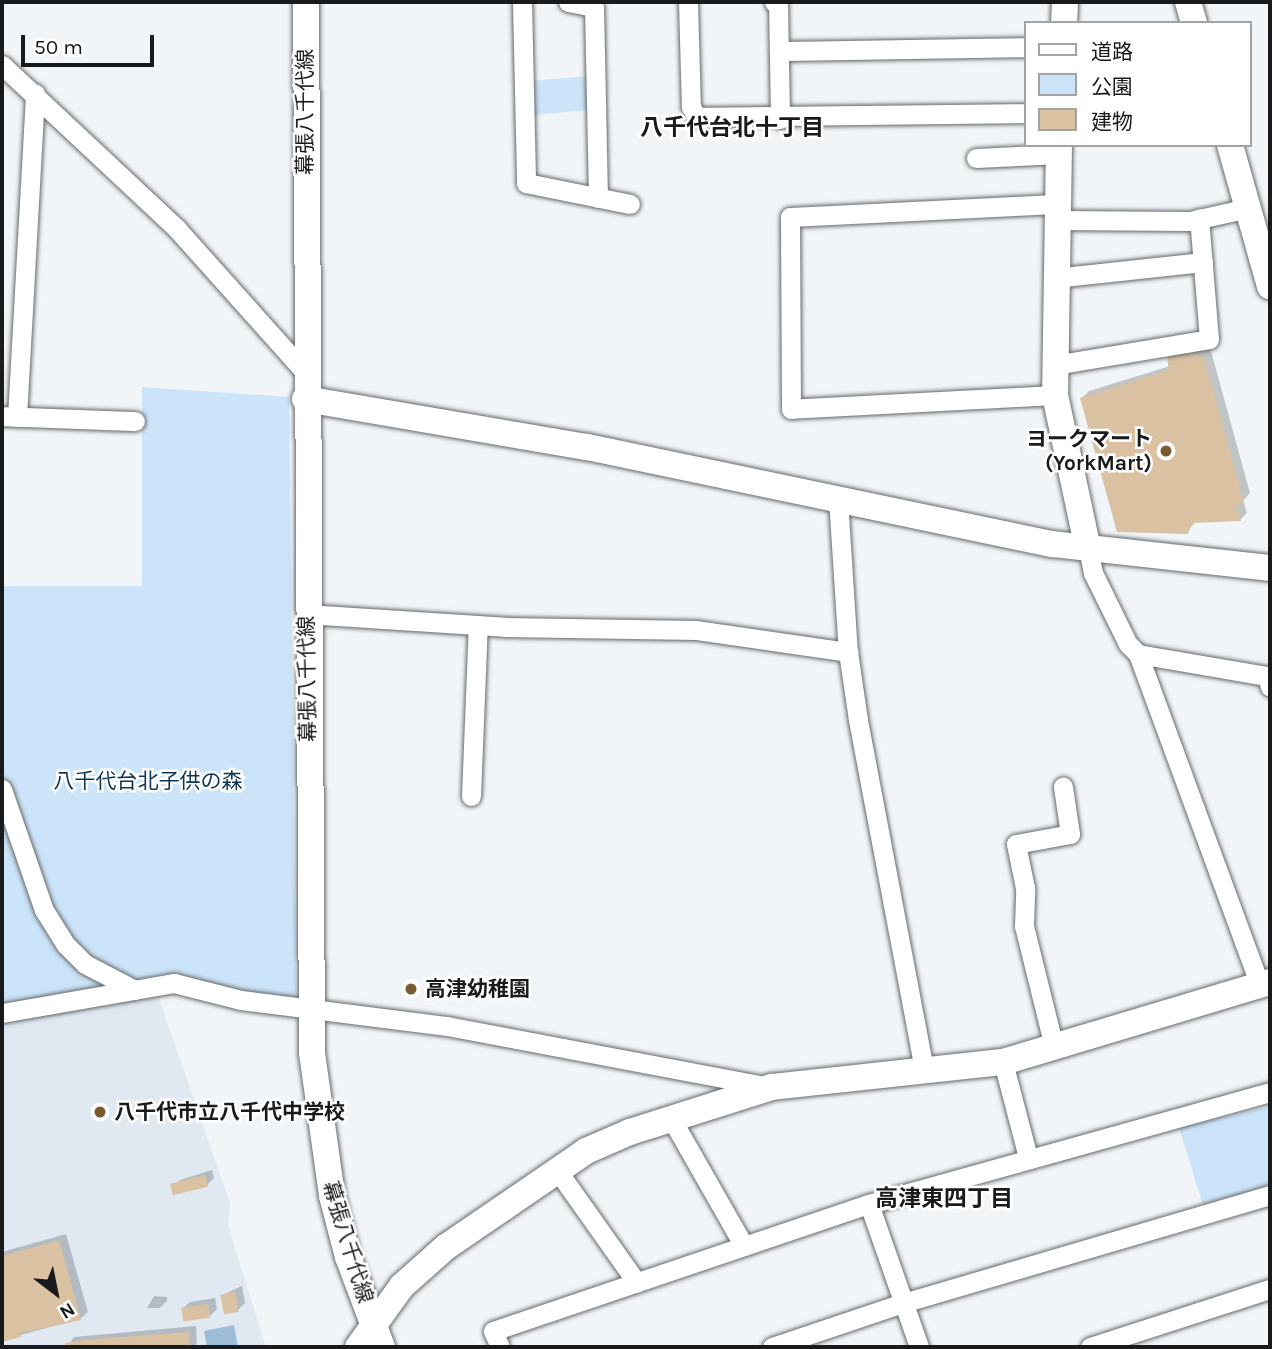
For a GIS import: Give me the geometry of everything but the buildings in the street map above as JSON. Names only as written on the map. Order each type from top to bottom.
[{"type":"street","name":"幕張八千代線","points":[[306,2],[306,614],[311,1008],[324,1158],[348,1257],[378,1335]]},
{"type":"street","points":[[522,2],[526,183],[630,204]]},
{"type":"street","points":[[568,2],[594,7],[598,198]]},
{"type":"street","points":[[688,2],[691,107],[697,117],[779,119],[1024,113]]},
{"type":"street","points":[[777,2],[779,119]]},
{"type":"street","points":[[1064,21],[1065,2]]},
{"type":"street","points":[[1188,2],[1193,21]]},
{"type":"street","points":[[779,51],[1024,47]]},
{"type":"street","points":[[2,65],[35,93],[177,229],[305,372]]},
{"type":"street","points":[[35,93],[9,417],[135,421]]},
{"type":"street","points":[[1231,147],[1270,286]]},
{"type":"street","points":[[358,1347],[378,1335],[402,1286],[446,1247],[586,1151],[671,1118],[772,1087],[1003,1062],[1265,984],[1138,654],[1128,644],[1093,573],[1055,395],[1054,278],[1059,150],[976,158]]},
{"type":"street","points":[[1055,395],[791,409],[790,216],[1056,212],[1199,218],[1248,208]]},
{"type":"street","points":[[1054,365],[1209,339],[1199,218]]},
{"type":"street","points":[[1054,278],[1203,262]]},
{"type":"street","points":[[305,400],[587,447],[1088,549],[1270,568]]},
{"type":"street","points":[[838,499],[848,652],[873,819],[924,1070]]},
{"type":"street","points":[[306,614],[478,625],[696,630],[848,652]]},
{"type":"street","points":[[471,796],[478,625]]},
{"type":"street","points":[[1138,654],[1267,676],[1270,687]]},
{"type":"street","points":[[1054,1047],[1024,926],[1025,888],[1016,844],[1070,834],[1063,787]]},
{"type":"street","points":[[2,789],[44,910],[65,944],[85,964],[135,990]]},
{"type":"street","points":[[2,1013],[174,983],[241,1000],[447,1026],[772,1087]]},
{"type":"street","points":[[1003,1062],[1028,1157]]},
{"type":"street","points":[[500,1347],[493,1331],[869,1204],[1028,1157],[1270,1093]]},
{"type":"street","points":[[671,1118],[744,1247]]},
{"type":"street","points":[[557,1170],[637,1283]]},
{"type":"street","points":[[772,1347],[903,1303],[1270,1195]]},
{"type":"street","points":[[869,1204],[919,1347]]},
{"type":"street","points":[[1090,1347],[1270,1289]]},
{"type":"shaded area","name":"八千代市立八千代中学校","points":[[157,993],[230,1203],[228,1226],[266,1347],[2,1347],[2,1021]]},
{"type":"shaded area","points":[[234,1325],[238,1347],[207,1347],[204,1331]]},
{"type":"green space","points":[[589,76],[592,110],[531,115],[528,81]]},
{"type":"green space","name":"八千代台北子供の森","points":[[142,387],[289,397],[296,1001],[172,976],[2,1006],[2,586],[142,586]]},
{"type":"green space","points":[[1270,1106],[1270,1185],[1203,1205],[1179,1128]]},
{"type":"place","name":"ヨークマート (YorkMart)","points":[[1166,451]]},
{"type":"place","name":"高津幼稚園","points":[[411,989]]},
{"type":"place","name":"八千代市立八千代中学校","points":[[100,1112]]},
{"type":"district","name":"八千代台北十丁目","points":[[732,128]]},
{"type":"district","name":"高津東四丁目","points":[[944,1199]]}]
